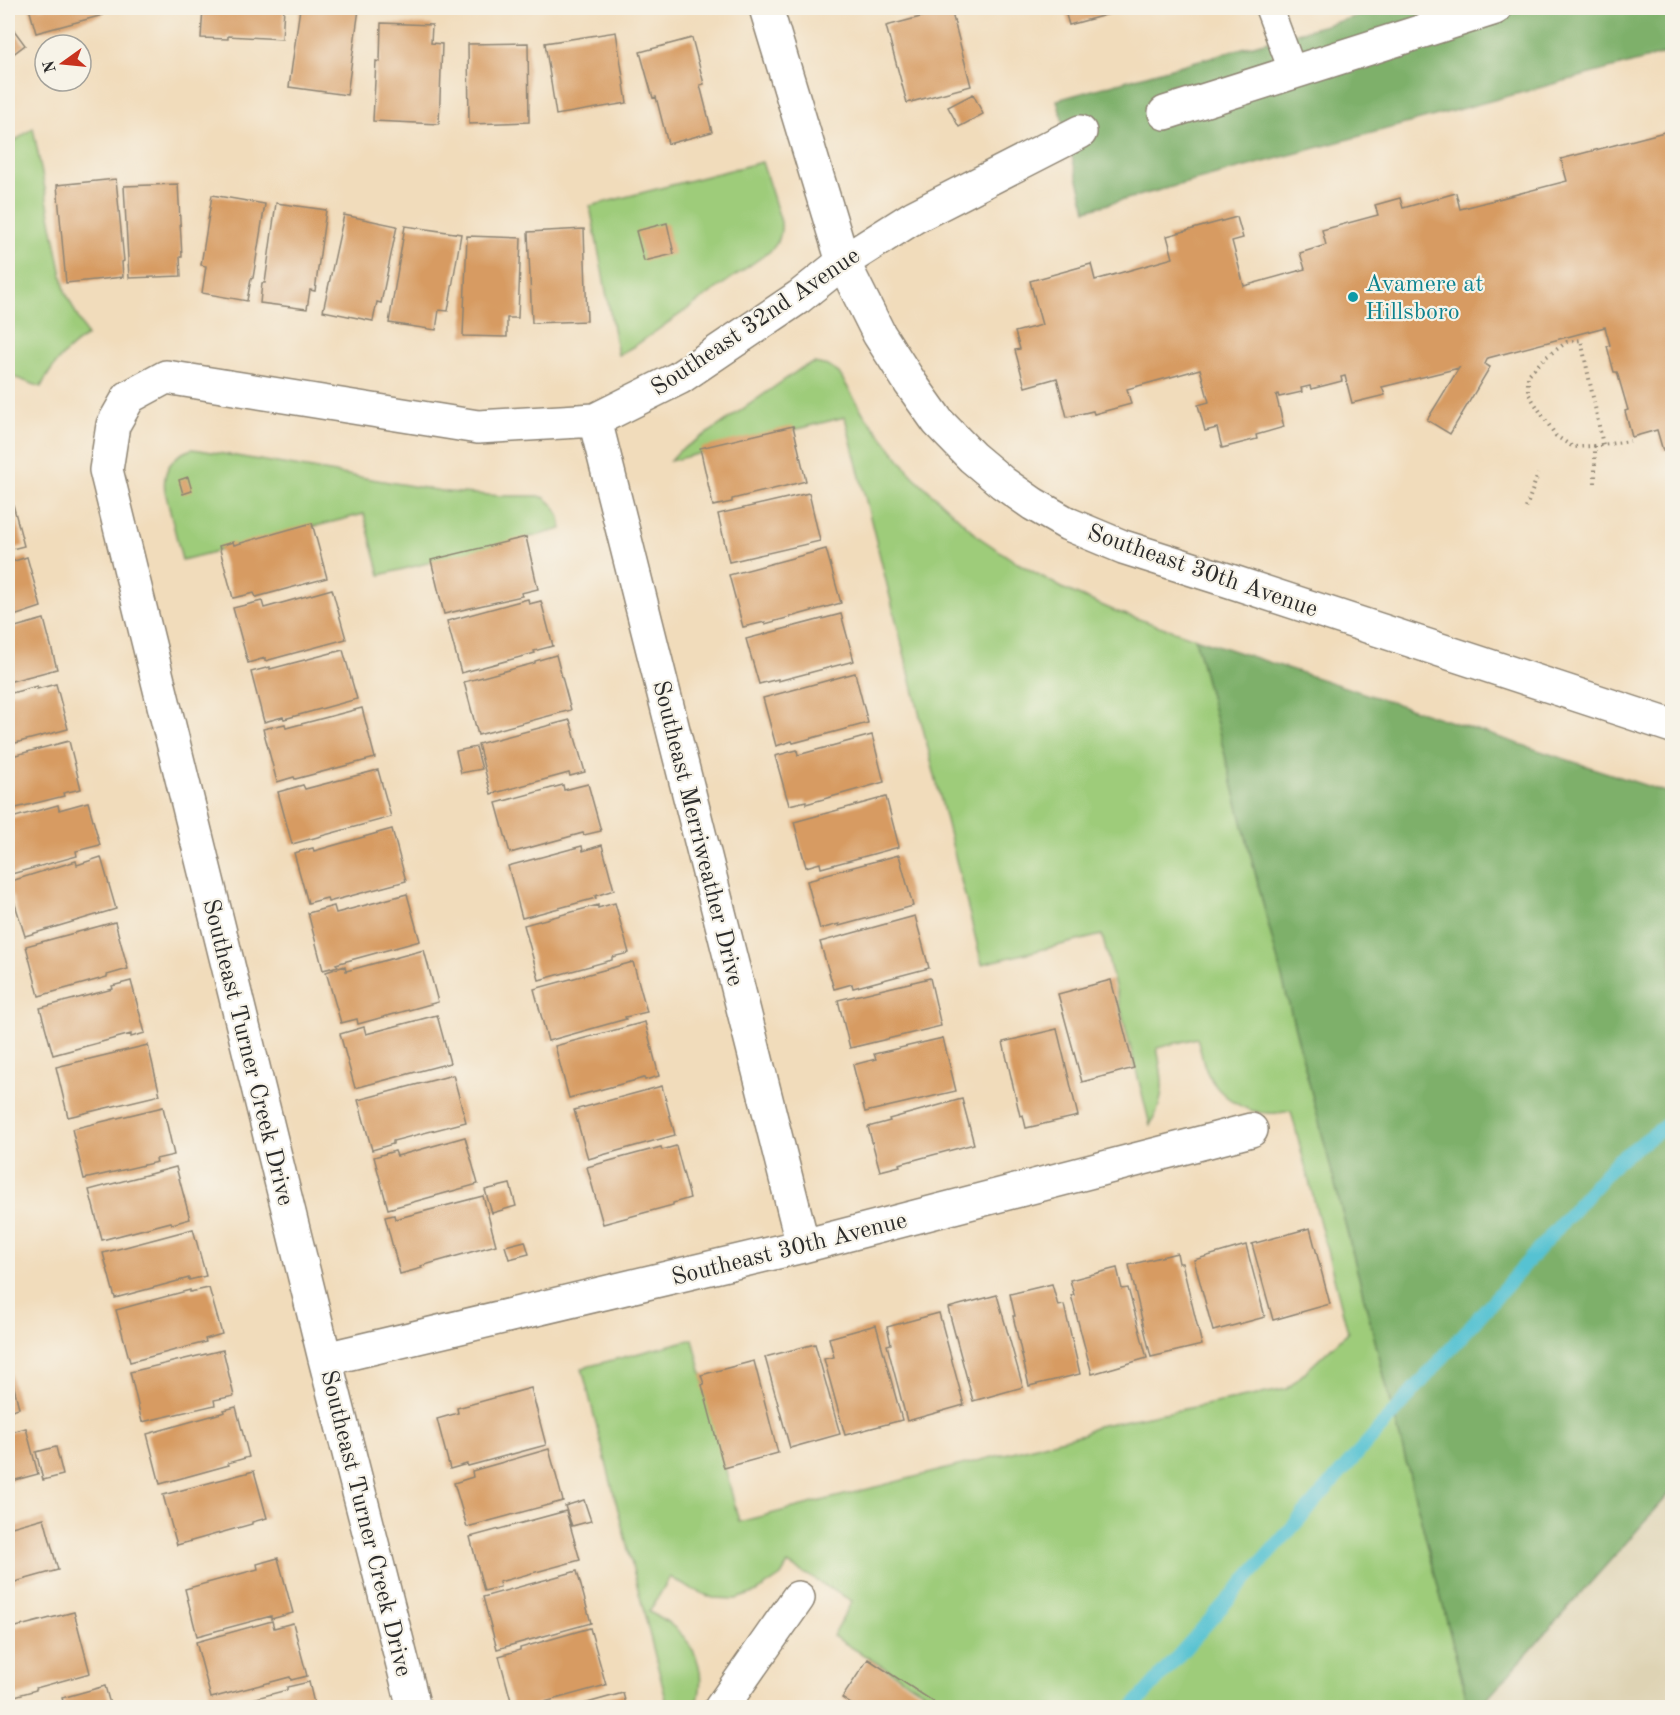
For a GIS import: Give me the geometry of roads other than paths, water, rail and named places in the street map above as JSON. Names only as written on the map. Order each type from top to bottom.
[{"type":"street","name":"Southeast 30th Avenue","points":[[766,8],[843,262],[879,334],[938,422],[972,457],[1003,483],[1068,524],[1123,547],[1672,726]]},
{"type":"street","points":[[1165,113],[1495,8]]},
{"type":"street","name":"Southeast 32nd Avenue","points":[[129,397],[166,377],[478,427],[595,420],[679,378],[799,297],[843,262],[914,217],[1080,132]]},
{"type":"street","name":"Southeast Turner Creek Drive","points":[[129,397],[112,425],[106,470],[325,1359],[414,1707]]},
{"type":"street","name":"Southeast Merriweather Drive","points":[[595,420],[803,1246]]},
{"type":"street","name":"Southeast 30th Avenue","points":[[325,1359],[803,1246],[1251,1130]]},
{"type":"street","points":[[721,1707],[798,1598]]},
{"type":"lane","points":[[1269,8],[1293,72]]},
{"type":"waterway","points":[[1132,1708],[1617,1161],[1672,1121]]},
{"type":"place","name":"Avamere at Hillsboro","points":[[1353,297]]}]
